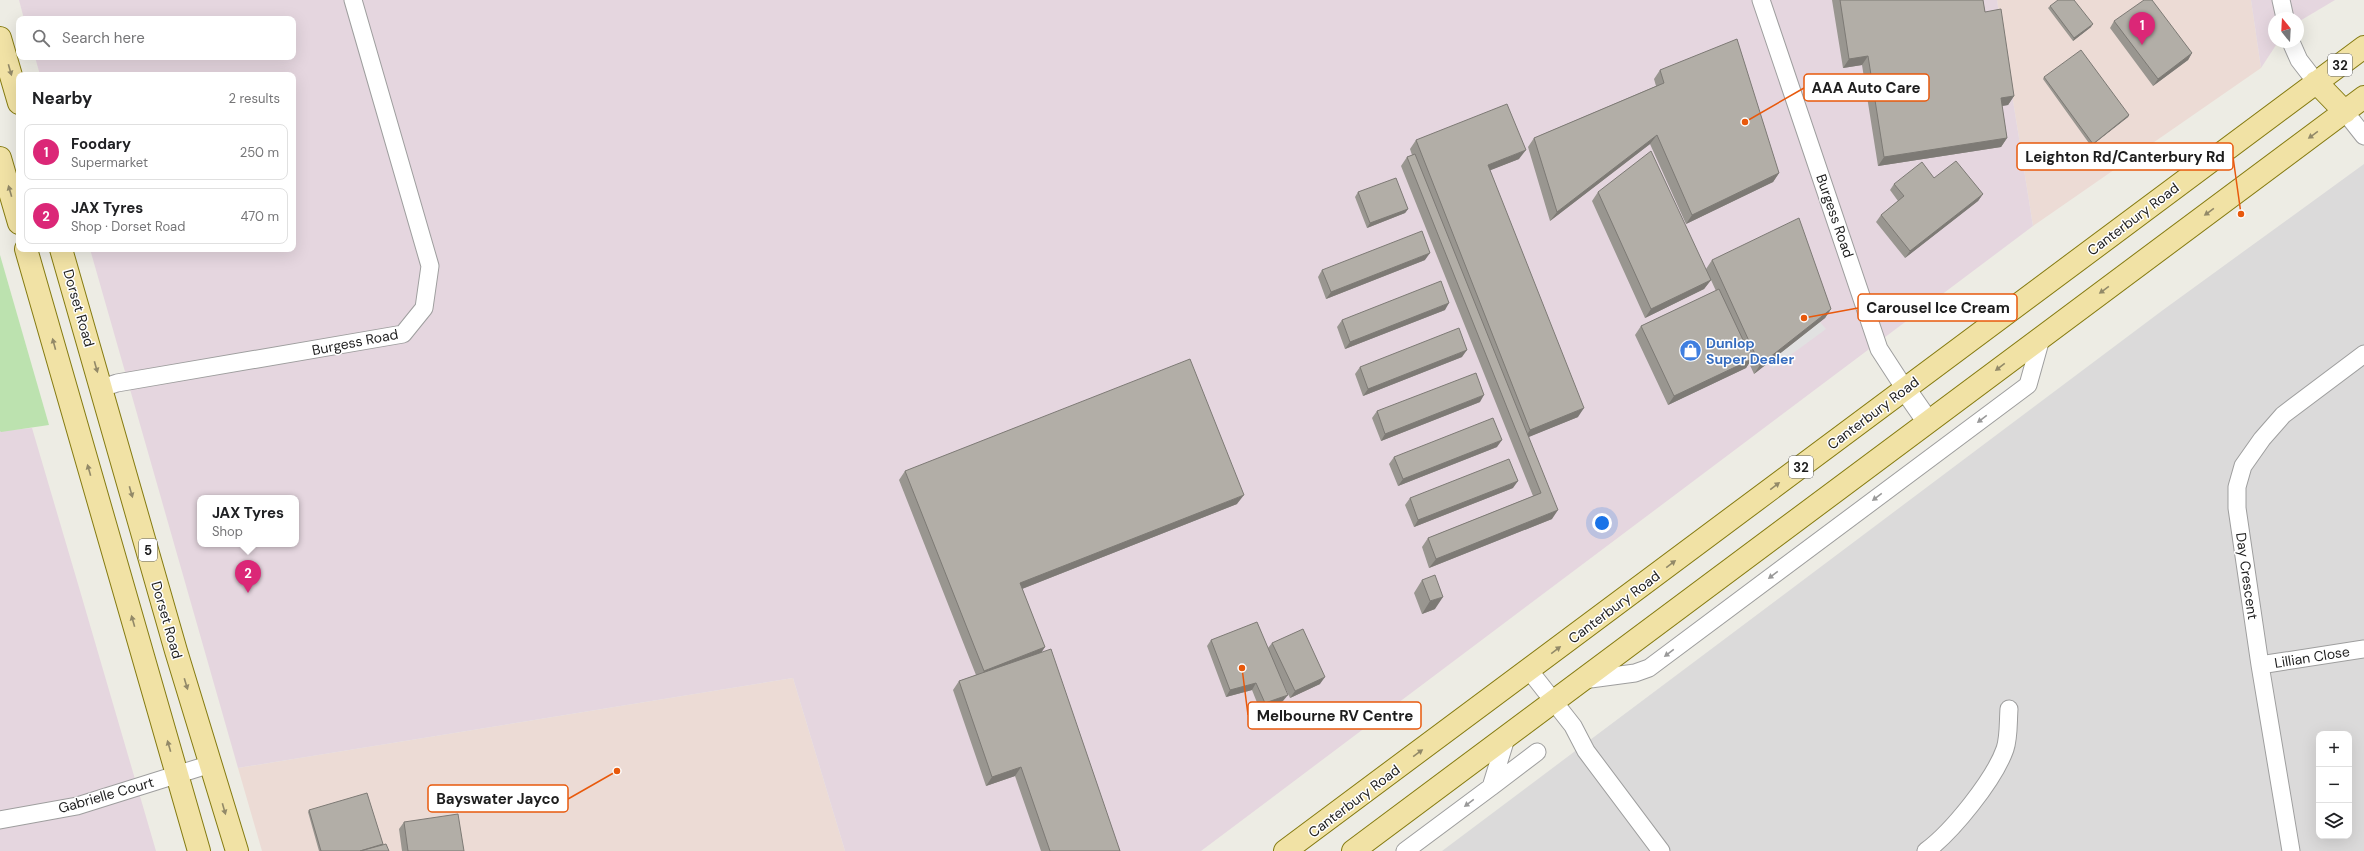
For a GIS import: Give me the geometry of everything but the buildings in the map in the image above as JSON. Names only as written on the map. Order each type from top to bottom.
[{"type":"main road","points":[[0,38],[16,93]]},
{"type":"main road","name":"Canterbury Road","points":[[1286,851],[2364,47]]},
{"type":"main road","points":[[2316,82],[2345,112]]},
{"type":"main road","points":[[1353,851],[1928,422],[2042,335],[2364,97]]},
{"type":"main road","points":[[0,158],[16,213]]},
{"type":"main road","points":[[27,252],[199,851]]},
{"type":"main road","name":"Dorset Road","points":[[62,252],[176,651],[237,851]]},
{"type":"main road","points":[[68,398],[102,388]]},
{"type":"street","name":"Burgess Road","points":[[102,388],[117,383],[403,334],[424,308],[430,266],[353,0]]},
{"type":"street","name":"Burgess Road","points":[[1761,0],[1879,349],[1928,422]]},
{"type":"street","points":[[2281,0],[2284,12]]},
{"type":"street","points":[[2294,48],[2299,60],[2316,82]]},
{"type":"street","points":[[2345,112],[2364,136]]},
{"type":"street","points":[[1583,680],[1635,673],[1649,668],[2015,394],[2028,384],[2042,335]]},
{"type":"street","name":"Day Crescent","points":[[2291,851],[2260,665],[2237,508],[2236,487],[2242,466],[2283,415],[2364,354]]},
{"type":"street","name":"Lillian Close","points":[[2260,665],[2364,649]]},
{"type":"street","points":[[1525,674],[1549,704],[1573,726],[1586,751],[1661,851]]},
{"type":"street","points":[[1926,851],[1959,818],[1982,791],[2005,749],[2009,709]]},
{"type":"street","points":[[1491,787],[1507,735]]},
{"type":"street","points":[[1405,851],[1537,752]]},
{"type":"street","name":"Gabrielle Court","points":[[0,820],[77,806],[211,764]]},
{"type":"shaded area","points":[[19,0],[1997,0],[2033,226],[1201,851],[845,851],[793,678],[238,768],[91,252],[296,252],[296,72],[39,72],[36,60],[296,60],[296,16],[23,16]]},
{"type":"shaded area","points":[[1997,0],[2251,0],[2261,68],[2033,226]]},
{"type":"shaded area","points":[[2251,0],[2335,0],[2304,18],[2304,12],[2268,12],[2268,48],[2274,48],[2261,68]]},
{"type":"shaded area","points":[[2364,164],[2364,851],[1442,851],[2163,310]]},
{"type":"shaded area","points":[[1820,322],[1826,329],[1773,368],[1768,362]]},
{"type":"shaded area","points":[[32,428],[156,851],[0,851],[0,431]]},
{"type":"shaded area","points":[[793,678],[845,851],[262,851],[238,768]]},
{"type":"green space","points":[[0,255],[49,425],[1,432],[0,431]]},
{"type":"place","name":"Foodary","points":[[2142,45]]},
{"type":"place","name":"AAA Auto Care","points":[[1745,122]]},
{"type":"place","name":"Leighton Rd/Canterbury Rd","points":[[2241,214]]},
{"type":"place","name":"Carousel Ice Cream","points":[[1804,318]]},
{"type":"place","name":"Dunlop Super Dealer","points":[[1690,351]]},
{"type":"place","name":"JAX Tyres","points":[[248,593]]},
{"type":"place","name":"Melbourne RV Centre","points":[[1242,668]]},
{"type":"place","name":"Bayswater Jayco","points":[[617,771]]}]
